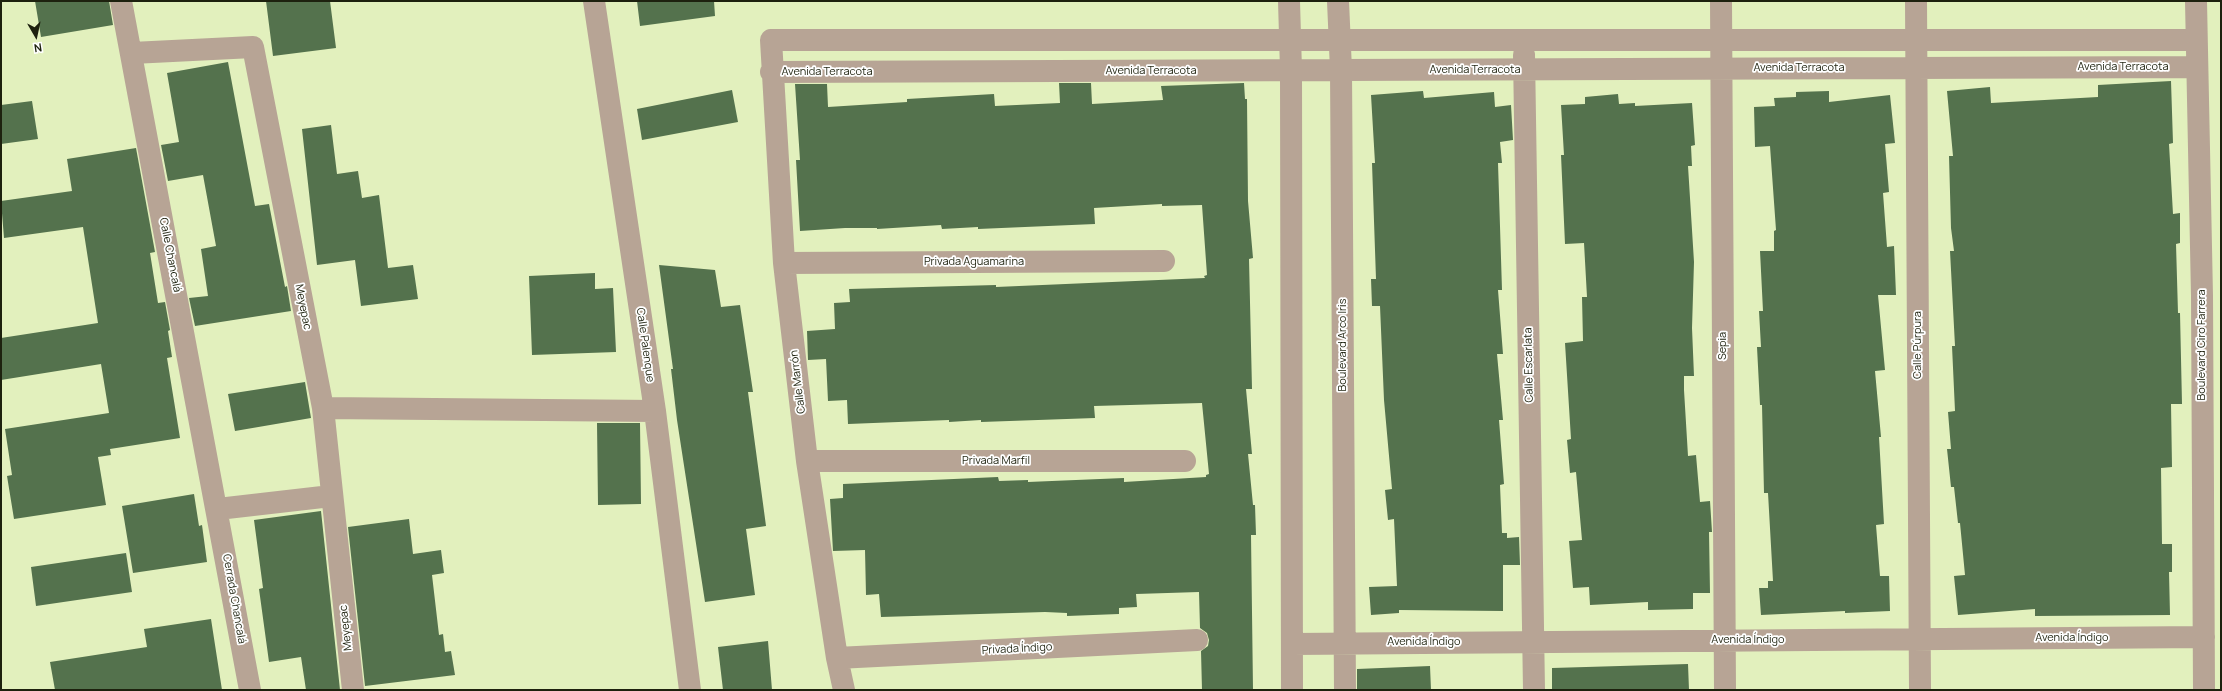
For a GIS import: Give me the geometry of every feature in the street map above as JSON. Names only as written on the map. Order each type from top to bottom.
[{"type":"street","name":"Calle Chancalá","points":[[121,1],[218,509]]},
{"type":"street","name":"Calle Palenque","points":[[594,1],[655,411],[690,690]]},
{"type":"street","points":[[1289,1],[1291,70],[1292,690]]},
{"type":"street","name":"Boulevard Arco Iris","points":[[1338,1],[1341,70],[1345,690]]},
{"type":"street","name":"Sepia","points":[[1721,1],[1725,690]]},
{"type":"street","name":"Calle Púrpura","points":[[1916,1],[1920,690]]},
{"type":"street","name":"Boulevard Ciro Farrera","points":[[2196,1],[2196,67],[2202,296],[2204,690]]},
{"type":"street","name":"Avenida Terracota","points":[[2196,40],[771,40],[771,72],[2196,67]]},
{"type":"street","name":"Calle Escarlata","points":[[1524,40],[1534,690]]},
{"type":"street","name":"Meyepac","points":[[132,53],[253,47],[322,408],[353,690]]},
{"type":"street","name":"Calle Marrón","points":[[771,72],[784,263],[807,461],[837,658],[844,690]]},
{"type":"street","name":"Privada Aguamarina","points":[[784,263],[1164,261]]},
{"type":"street","points":[[322,408],[655,411]]},
{"type":"street","name":"Privada Marfil","points":[[807,461],[1185,461]]},
{"type":"street","points":[[218,509],[331,496]]},
{"type":"street","name":"Cerrada Chancalá","points":[[218,509],[250,690]]},
{"type":"street","name":"Avenida Índigo","points":[[1292,644],[2204,637]]},
{"type":"street","name":"Privada Índigo","points":[[837,658],[1197,640]]},
{"type":"building","points":[[35,1],[109,1],[113,25],[41,37]]},
{"type":"building","points":[[266,1],[330,1],[336,48],[273,56]]},
{"type":"building","points":[[637,1],[714,1],[715,16],[640,26]]},
{"type":"building","points":[[228,62],[255,206],[269,204],[291,311],[195,326],[189,298],[208,296],[201,249],[216,246],[203,175],[168,181],[161,145],[179,142],[167,73]]},
{"type":"building","points":[[2171,81],[2173,143],[2169,144],[2173,214],[2180,213],[2180,243],[2176,244],[2178,313],[2180,313],[2182,404],[2171,404],[2172,467],[2161,468],[2162,544],[2172,544],[2172,572],[2169,572],[2170,615],[2035,616],[2035,609],[1958,615],[1954,576],[1965,575],[1960,523],[1958,523],[1954,487],[1951,487],[1947,449],[1951,449],[1948,412],[1955,411],[1952,346],[1955,346],[1950,251],[1954,251],[1951,228],[1949,156],[1953,156],[1947,91],[1990,87],[1991,103],[2098,97],[2098,85]]},
{"type":"building","points":[[1059,83],[1091,83],[1092,104],[1163,100],[1161,86],[1244,83],[1245,99],[1247,99],[1248,201],[1253,258],[1249,259],[1252,389],[1246,389],[1252,454],[1248,454],[1253,505],[1255,505],[1256,535],[1251,535],[1253,690],[1202,690],[1201,651],[1208,646],[1209,640],[1207,633],[1200,628],[1199,592],[1136,594],[1137,607],[1119,608],[1119,614],[1067,616],[1067,613],[1045,612],[881,617],[879,594],[866,595],[865,550],[833,551],[830,499],[843,498],[843,484],[998,477],[999,481],[1028,480],[1028,482],[1124,478],[1124,482],[1206,477],[1206,475],[1209,474],[1202,403],[1094,406],[1095,418],[981,422],[981,420],[949,422],[949,420],[848,424],[847,400],[828,401],[826,359],[808,360],[807,331],[835,329],[834,303],[850,302],[849,289],[996,285],[996,287],[1205,278],[1204,276],[1207,275],[1202,205],[1162,206],[1162,204],[1094,208],[1095,224],[978,229],[978,227],[942,229],[941,225],[877,229],[845,228],[800,231],[796,160],[800,160],[795,84],[827,84],[828,107],[907,102],[907,99],[994,94],[995,106],[1060,103]]},
{"type":"building","points":[[732,90],[738,122],[642,140],[637,109]]},
{"type":"building","points":[[1423,91],[1424,98],[1494,92],[1495,107],[1511,105],[1513,140],[1500,142],[1502,163],[1498,163],[1502,290],[1498,290],[1503,354],[1497,354],[1503,420],[1499,420],[1504,484],[1500,485],[1502,533],[1507,533],[1507,538],[1519,537],[1520,565],[1503,565],[1503,611],[1399,610],[1399,613],[1371,615],[1369,587],[1397,586],[1394,519],[1388,520],[1385,490],[1392,489],[1384,400],[1380,306],[1372,306],[1371,279],[1376,279],[1372,163],[1375,163],[1371,95]]},
{"type":"building","points":[[1829,91],[1829,102],[1890,95],[1895,143],[1885,144],[1889,192],[1883,193],[1887,247],[1894,246],[1896,295],[1878,295],[1885,370],[1875,371],[1881,437],[1879,437],[1884,524],[1876,525],[1880,576],[1889,576],[1890,611],[1845,613],[1845,611],[1761,615],[1759,588],[1768,588],[1768,581],[1773,581],[1768,493],[1764,493],[1762,405],[1760,405],[1757,347],[1761,347],[1759,311],[1763,311],[1760,251],[1774,251],[1774,231],[1776,230],[1770,146],[1755,147],[1754,107],[1775,106],[1774,98],[1796,97],[1796,92]]},
{"type":"building","points":[[1618,94],[1619,104],[1635,103],[1635,106],[1692,103],[1695,145],[1691,146],[1692,166],[1688,166],[1694,262],[1692,328],[1694,376],[1684,376],[1684,390],[1688,456],[1696,455],[1700,502],[1710,501],[1712,532],[1709,532],[1710,593],[1693,593],[1693,609],[1648,610],[1648,602],[1590,605],[1589,587],[1573,588],[1569,541],[1582,540],[1576,472],[1570,473],[1567,440],[1571,439],[1565,343],[1583,341],[1582,297],[1587,297],[1584,243],[1565,244],[1561,155],[1564,155],[1561,105],[1585,104],[1585,97]]},
{"type":"building","points":[[32,101],[38,139],[1,144],[1,105]]},
{"type":"building","points":[[331,125],[337,174],[358,171],[362,198],[379,195],[388,268],[413,265],[418,299],[361,306],[355,260],[317,265],[302,129]]},
{"type":"building","points":[[136,148],[155,252],[150,253],[158,303],[165,302],[170,330],[168,331],[172,357],[167,358],[180,438],[110,449],[111,455],[98,457],[106,505],[14,519],[7,476],[12,475],[5,429],[109,413],[101,364],[1,380],[1,338],[98,323],[83,227],[4,238],[1,201],[72,191],[67,159]]},
{"type":"building","points":[[659,265],[715,270],[721,307],[740,305],[753,392],[748,392],[766,526],[746,529],[755,595],[705,602],[677,420],[671,369],[673,369]]},
{"type":"building","points":[[595,273],[595,289],[613,288],[616,352],[532,355],[529,276]]},
{"type":"building","points":[[305,382],[311,418],[235,431],[228,394]]},
{"type":"building","points":[[597,423],[640,423],[641,504],[598,505]]},
{"type":"building","points":[[194,494],[199,526],[202,525],[207,562],[133,573],[122,506]]},
{"type":"building","points":[[321,511],[340,690],[306,690],[301,657],[269,662],[259,589],[263,588],[254,520]]},
{"type":"building","points":[[409,519],[413,554],[441,550],[444,573],[432,575],[439,635],[443,634],[445,652],[451,651],[455,675],[365,686],[348,527]]},
{"type":"building","points":[[126,553],[132,592],[36,606],[31,567]]},
{"type":"building","points":[[211,619],[222,690],[55,690],[50,662],[147,647],[144,629]]},
{"type":"building","points":[[768,641],[772,690],[723,690],[718,647]]},
{"type":"building","points":[[1688,664],[1689,690],[1552,690],[1552,668]]},
{"type":"building","points":[[1430,666],[1431,690],[1357,690],[1357,669]]}]
